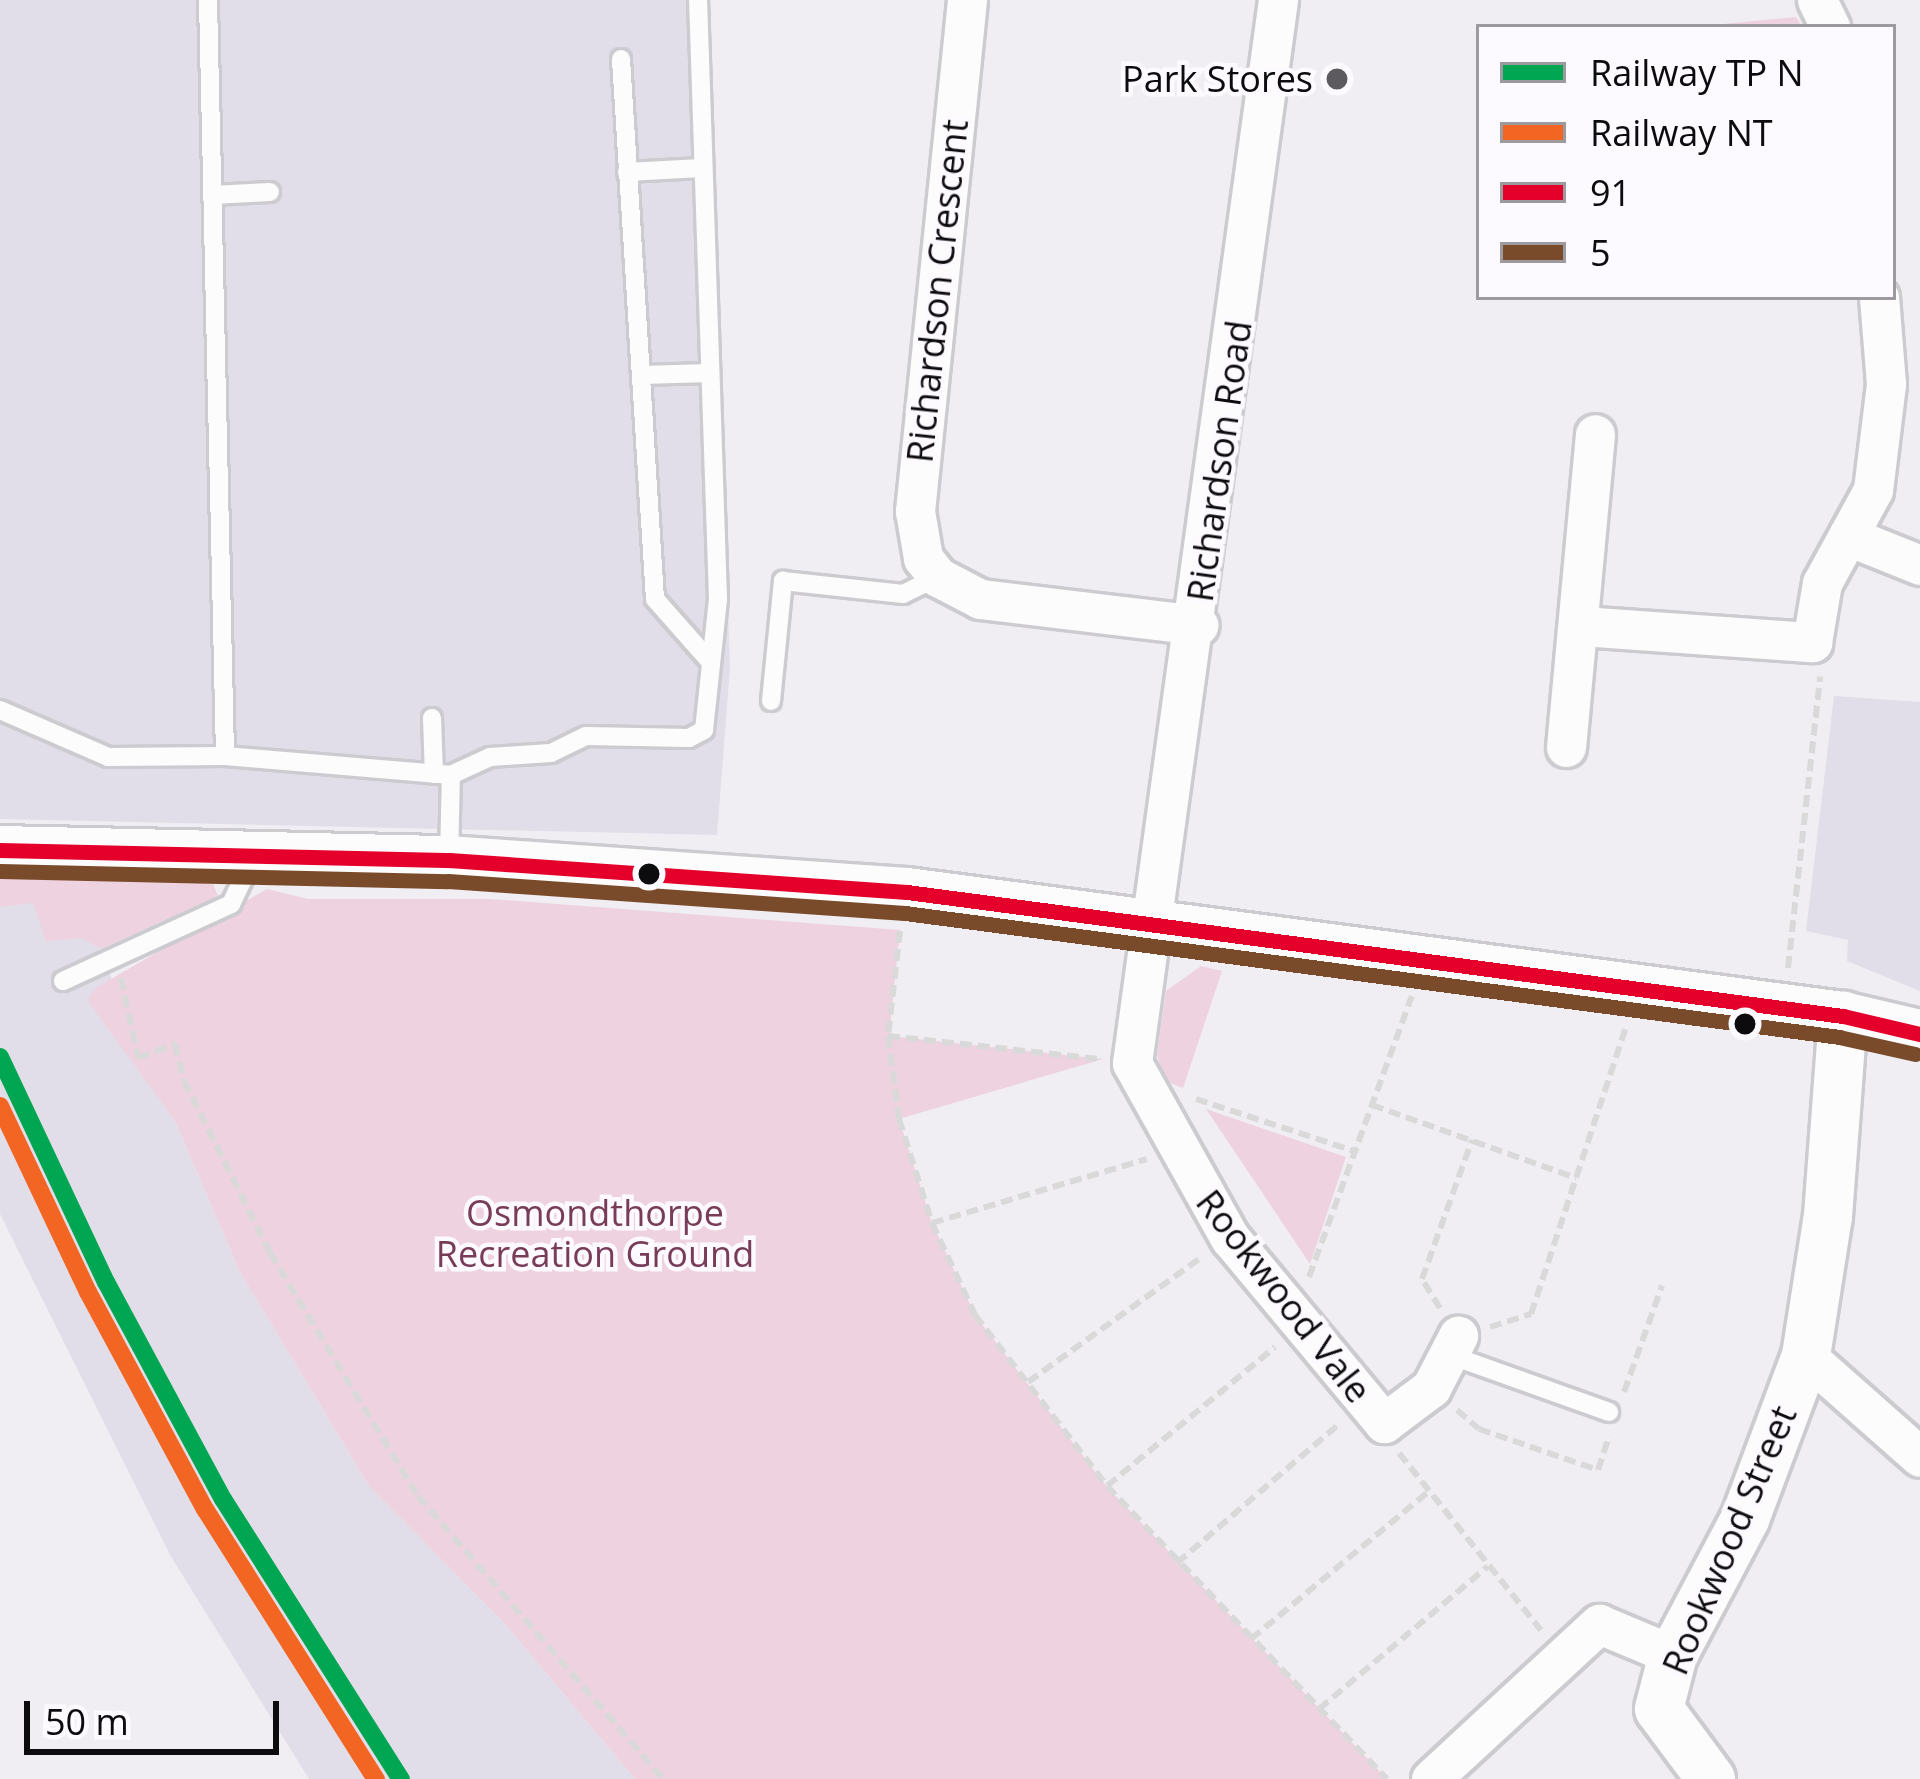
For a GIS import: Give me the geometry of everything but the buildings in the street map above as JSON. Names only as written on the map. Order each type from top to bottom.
[{"type":"street","name":"Richardson Crescent","points":[[938,577],[923,558],[915,511],[967,0]]},
{"type":"street","name":"Richardson Road","points":[[1157,922],[1278,0]]},
{"type":"street","points":[[1580,626],[1812,642],[1822,584],[1874,490],[1886,384],[1879,300]]},
{"type":"street","points":[[1566,747],[1595,434]]},
{"type":"street","points":[[1849,536],[1920,565]]},
{"type":"street","points":[[938,577],[980,599],[1198,625]]},
{"type":"street","points":[[0,850],[449,860],[907,892],[1844,1016],[1920,1034]]},
{"type":"street","points":[[1138,1078],[1157,922]]},
{"type":"street","name":"Rookwood Street","points":[[1711,1779],[1659,1709],[1673,1655],[1745,1519],[1806,1356],[1828,1216],[1844,1016]]},
{"type":"street","name":"Rookwood Vale","points":[[1138,1078],[1230,1238],[1374,1413],[1431,1388],[1454,1346]]},
{"type":"street","points":[[1806,1356],[1920,1457]]},
{"type":"street","points":[[1444,1775],[1599,1624],[1673,1655]]},
{"type":"lane","points":[[208,0],[225,756]]},
{"type":"lane","points":[[0,710],[108,757],[225,756],[443,774],[490,757],[551,753],[598,734],[689,738],[704,730],[706,658],[718,599],[698,0]]},
{"type":"lane","points":[[621,59],[634,349],[643,375],[655,598],[706,658]]},
{"type":"lane","points":[[627,172],[701,168]]},
{"type":"lane","points":[[212,195],[270,192]]},
{"type":"lane","points":[[643,375],[709,373]]},
{"type":"lane","points":[[771,701],[783,581],[903,594],[938,577]]},
{"type":"lane","points":[[432,718],[443,774],[449,860]]},
{"type":"lane","points":[[63,981],[231,904],[251,875],[254,853]]},
{"type":"lane","points":[[1454,1346],[1609,1412]]},
{"type":"path","points":[[1783,1008],[1822,664],[1812,642]]},
{"type":"path","points":[[907,892],[888,1036],[899,1119],[932,1223],[975,1315],[1107,1486],[1387,1779]]},
{"type":"path","points":[[115,958],[138,1058],[175,1044],[184,1081],[270,1253],[418,1496],[663,1779]]},
{"type":"path","points":[[1107,1486],[1297,1323],[1426,959]]},
{"type":"path","points":[[1472,1141],[1421,1279],[1454,1346],[1531,1314],[1638,988]]},
{"type":"path","points":[[888,1036],[1138,1078],[1355,1151]]},
{"type":"path","points":[[1372,1105],[1576,1178]]},
{"type":"path","points":[[932,1223],[1176,1151]]},
{"type":"path","points":[[1027,1382],[1230,1238]]},
{"type":"path","points":[[1177,1563],[1374,1413],[1428,1492],[1562,1656]]},
{"type":"path","points":[[1251,1639],[1428,1492]]},
{"type":"path","points":[[1319,1709],[1488,1566]]},
{"type":"shaded area","points":[[0,0],[708,0],[730,668],[717,835],[0,819]]},
{"type":"shaded area","points":[[1834,696],[1920,702],[1920,991],[1847,961],[1848,940],[1806,931]]},
{"type":"shaded area","points":[[33,902],[101,949],[112,979],[88,1000],[175,1121],[240,1272],[369,1486],[506,1625],[635,1779],[309,1779],[170,1555],[0,1214],[0,907]]},
{"type":"green space","points":[[1796,17],[1800,24],[1724,24]]},
{"type":"green space","points":[[0,869],[138,874],[213,884],[218,896],[101,949],[82,938],[46,941],[33,903],[0,907]]},
{"type":"green space","name":"Osmondthorpe Recreation Ground","points":[[267,889],[308,899],[490,899],[900,930],[889,1036],[1103,1059],[899,1119],[932,1223],[975,1315],[1107,1487],[1387,1779],[635,1779],[506,1625],[369,1486],[240,1272],[175,1121],[87,1000],[97,987]]},
{"type":"green space","points":[[1201,966],[1222,971],[1183,1088],[1165,1081],[1157,1055],[1166,991]]},
{"type":"green space","points":[[1206,1109],[1346,1157],[1310,1264]]},
{"type":"transit line","name":"91","points":[[0,850],[449,860],[907,892],[1843,1016],[1920,1034]]},
{"type":"transit line","name":"5","points":[[0,871],[448,881],[905,913],[1839,1037],[1915,1054]]},
{"type":"transit line","points":[[0,1057],[106,1282],[223,1499],[401,1779]]},
{"type":"rail line","name":"NT","points":[[0,1106],[88,1292],[205,1509],[376,1779]]},
{"type":"place","name":"Park Stores","points":[[1337,79]]}]
